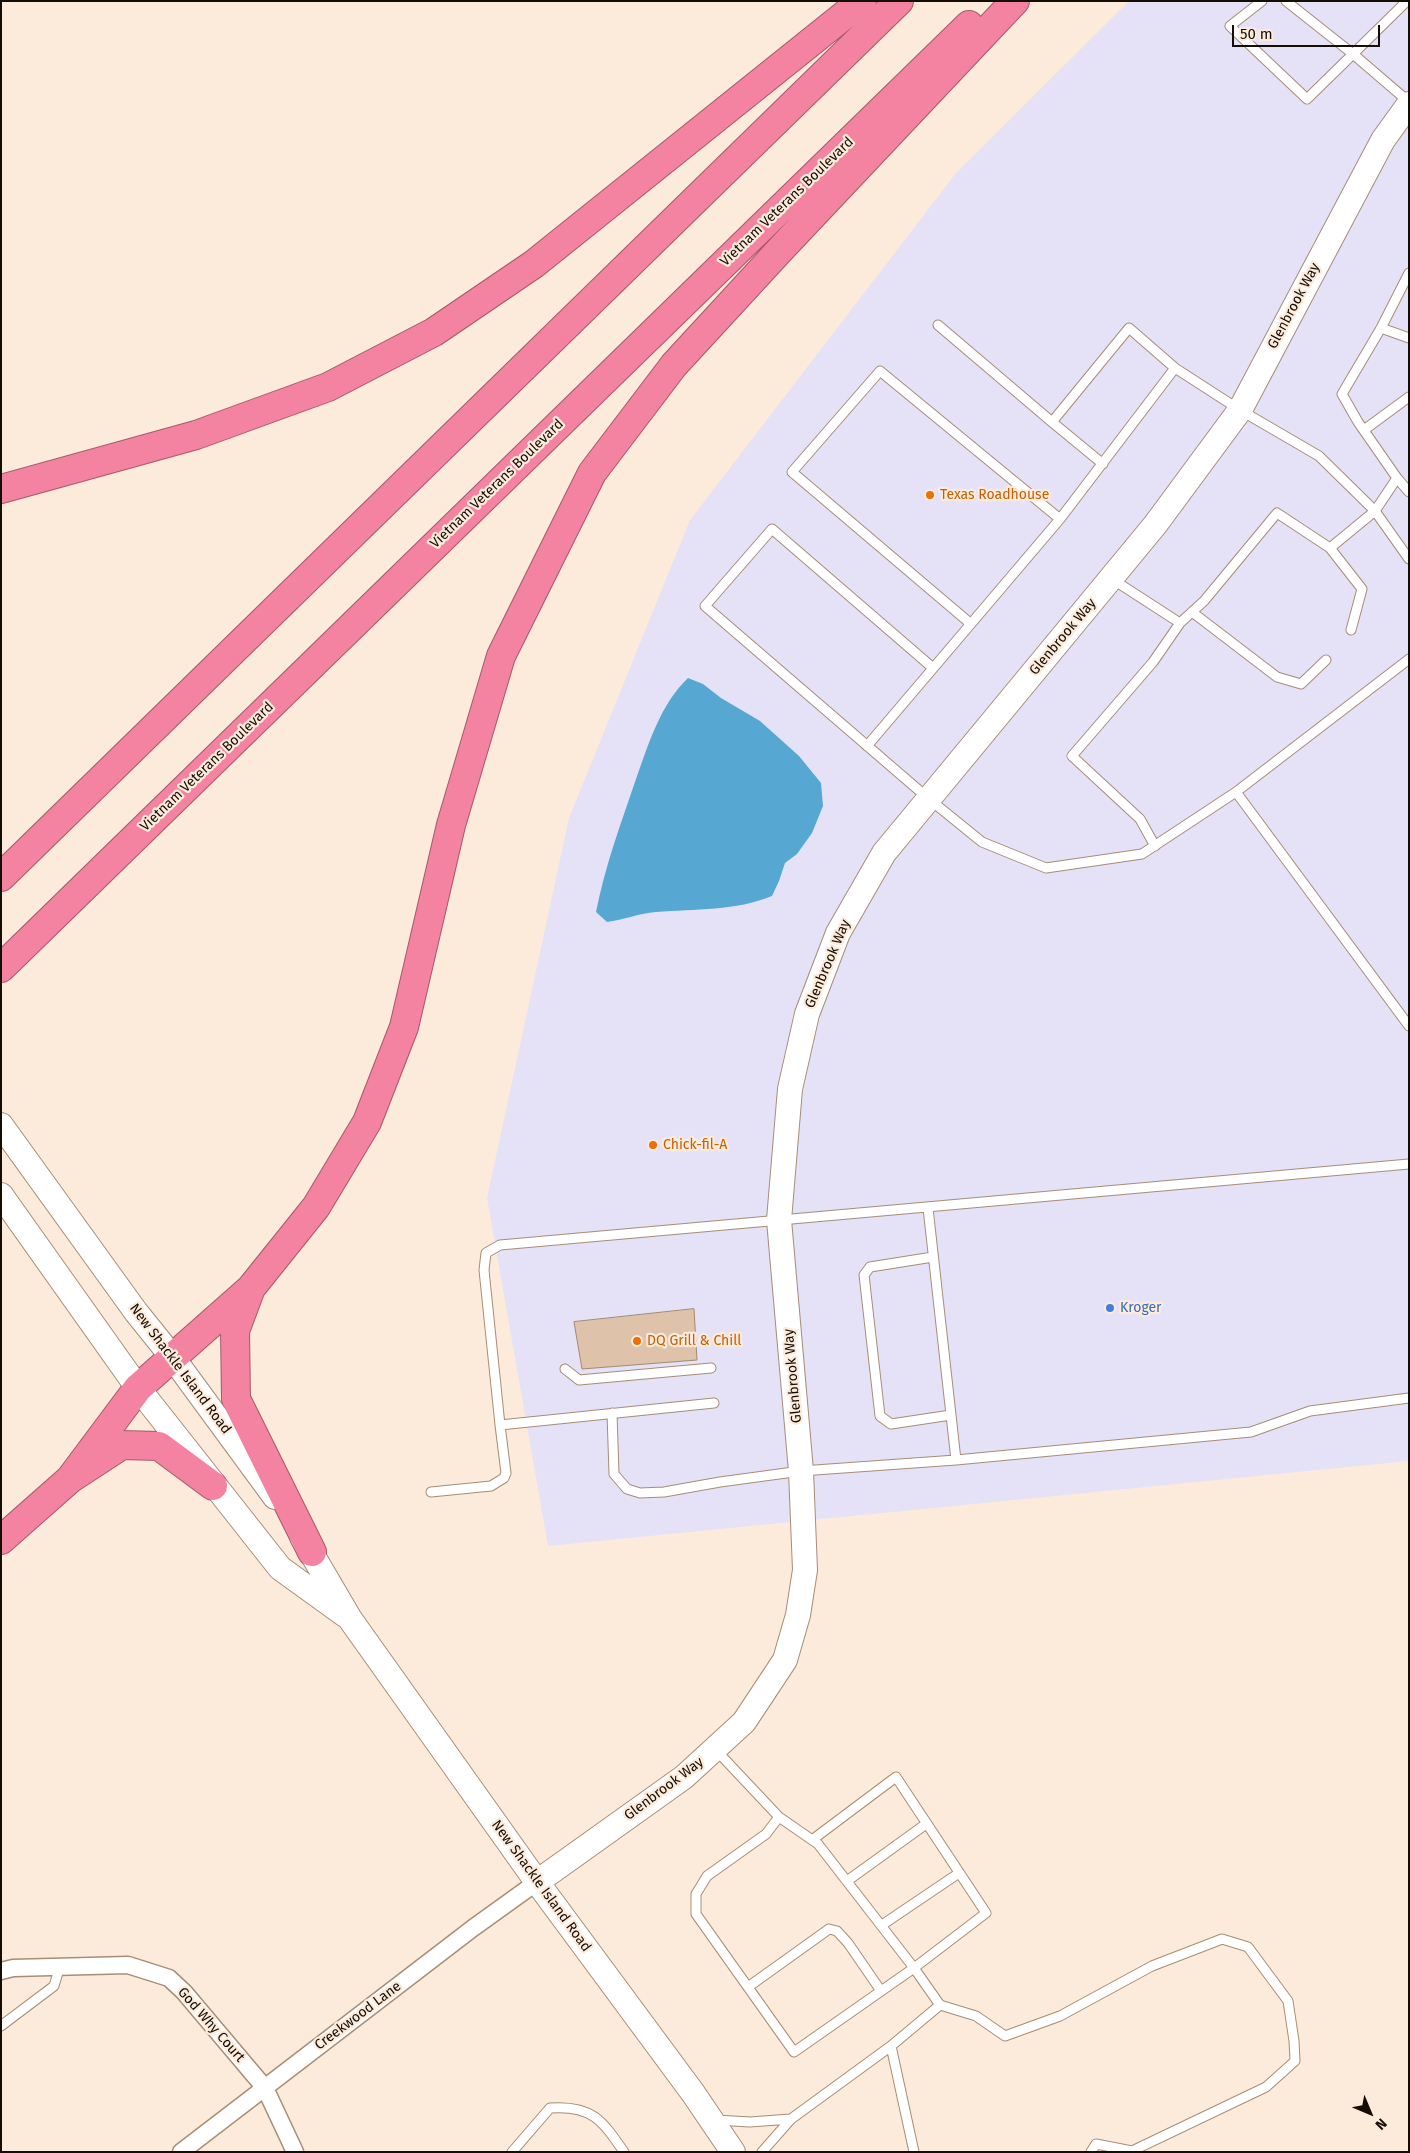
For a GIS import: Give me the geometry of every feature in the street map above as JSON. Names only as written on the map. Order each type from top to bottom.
[{"type":"highway","points":[[1,489],[196,435],[328,386],[434,332],[534,264],[862,1]]},
{"type":"highway","points":[[1,877],[899,1]]},
{"type":"highway","name":"Vietnam Veterans Boulevard","points":[[1,968],[994,1]]},
{"type":"highway","points":[[70,1480],[138,1388],[251,1288],[316,1207],[366,1122],[404,1027],[451,825],[501,656],[592,473],[674,365],[779,250],[1015,1]]},
{"type":"highway","points":[[251,1288],[235,1331],[236,1400],[312,1552]]},
{"type":"highway","points":[[1,1540],[70,1480],[122,1445],[159,1446],[213,1486]]},
{"type":"street","name":"Glenbrook Way","points":[[537,1882],[684,1777],[744,1722],[785,1660],[798,1615],[805,1570],[801,1471],[778,1220],[790,1088],[807,1014],[838,933],[884,853],[1112,579],[1155,525],[1240,410],[1383,140],[1409,103]]},
{"type":"street","name":"New Shackle Island Road","points":[[4,1129],[136,1312],[173,1358],[254,1467],[312,1552],[350,1619],[537,1882],[711,2119],[732,2152]]},
{"type":"street","name":"New Shackle Island Road","points":[[1,1195],[138,1388],[213,1486],[280,1568],[350,1619]]},
{"type":"street","name":"Creekwood Lane","points":[[181,2152],[473,1928],[537,1882]]},
{"type":"street","name":"God Why Court","points":[[1,1971],[13,1968],[128,1965],[168,1978],[184,1992],[265,2088],[295,2152]]},
{"type":"lane","points":[[1262,1],[1230,26],[1307,99],[1407,1]]},
{"type":"lane","points":[[1286,1],[1353,54],[1409,103]]},
{"type":"lane","points":[[1409,273],[1381,328],[1342,394],[1364,430],[1409,492]]},
{"type":"lane","points":[[938,325],[1103,464]]},
{"type":"lane","points":[[1052,422],[1129,328],[1175,368],[1240,410],[1319,456],[1375,511],[1409,559]]},
{"type":"lane","points":[[1381,328],[1409,338]]},
{"type":"lane","points":[[867,746],[1060,519],[1175,368]]},
{"type":"lane","points":[[971,624],[792,472],[880,371],[1060,519]]},
{"type":"lane","points":[[1364,430],[1409,397]]},
{"type":"lane","points":[[1330,548],[1375,511],[1397,478]]},
{"type":"lane","points":[[1155,846],[1140,819],[1072,756],[1153,662],[1180,623],[1204,601],[1277,513],[1330,548],[1362,589],[1351,630]]},
{"type":"lane","points":[[933,668],[772,529],[706,606],[867,746],[982,842],[1046,868],[1142,854],[1236,792],[1409,659]]},
{"type":"lane","points":[[1112,579],[1180,623]]},
{"type":"lane","points":[[1192,612],[1278,677],[1301,684],[1326,660]]},
{"type":"lane","points":[[1236,792],[1409,1026]]},
{"type":"lane","points":[[431,1492],[491,1486],[504,1478],[506,1473],[484,1270],[486,1253],[500,1245],[1409,1164]]},
{"type":"lane","points":[[928,1208],[956,1460]]},
{"type":"lane","points":[[933,1257],[870,1267],[864,1275],[880,1416],[890,1424],[951,1415]]},
{"type":"lane","points":[[565,1369],[579,1380],[711,1368]]},
{"type":"lane","points":[[612,1413],[614,1474],[627,1489],[648,1494],[801,1471],[956,1460],[1251,1432],[1310,1412],[1409,1398]]},
{"type":"lane","points":[[500,1425],[714,1403]]},
{"type":"lane","points":[[715,1749],[779,1817],[818,1844],[914,1968],[940,2006],[976,2016],[1005,2036],[1060,2016],[1152,1966],[1222,1939],[1248,1947],[1288,2001],[1295,2061],[1266,2087],[1132,2151],[1096,2144],[1091,2152]]},
{"type":"lane","points":[[779,1817],[766,1834],[707,1876],[696,1894],[696,1914],[794,2052],[914,1968],[986,1913],[896,1777],[812,1840]]},
{"type":"lane","points":[[847,1881],[926,1824]]},
{"type":"lane","points":[[882,1926],[959,1872]]},
{"type":"lane","points":[[748,1987],[829,1929],[837,1931],[848,1943],[881,1991]]},
{"type":"lane","points":[[1,2026],[54,1986],[60,1966]]},
{"type":"lane","points":[[762,2152],[790,2119],[891,2046],[940,2006]]},
{"type":"lane","points":[[891,2046],[914,2152]]},
{"type":"lane","points":[[512,2152],[550,2108],[569,2107],[589,2112],[606,2126],[624,2152]]},
{"type":"lane","points":[[711,2119],[750,2122],[790,2119]]},
{"type":"shaded area","points":[[1129,1],[1409,1],[1409,1461],[548,1546],[487,1198],[569,818],[690,520],[956,173]]},
{"type":"water","points":[[688,678],[703,684],[721,698],[760,721],[799,756],[821,783],[823,806],[812,833],[797,854],[785,863],[772,896],[730,907],[650,913],[607,922],[596,912],[619,828],[656,725],[670,700]]},
{"type":"building","name":"DQ Grill & Chill","points":[[694,1309],[697,1360],[582,1369],[574,1322]]},
{"type":"place","name":"Texas Roadhouse","points":[[930,495]]},
{"type":"place","name":"Chick-fil-A","points":[[653,1145]]},
{"type":"place","name":"Kroger","points":[[1110,1308]]},
{"type":"place","name":"DQ Grill & Chill","points":[[637,1341]]}]
